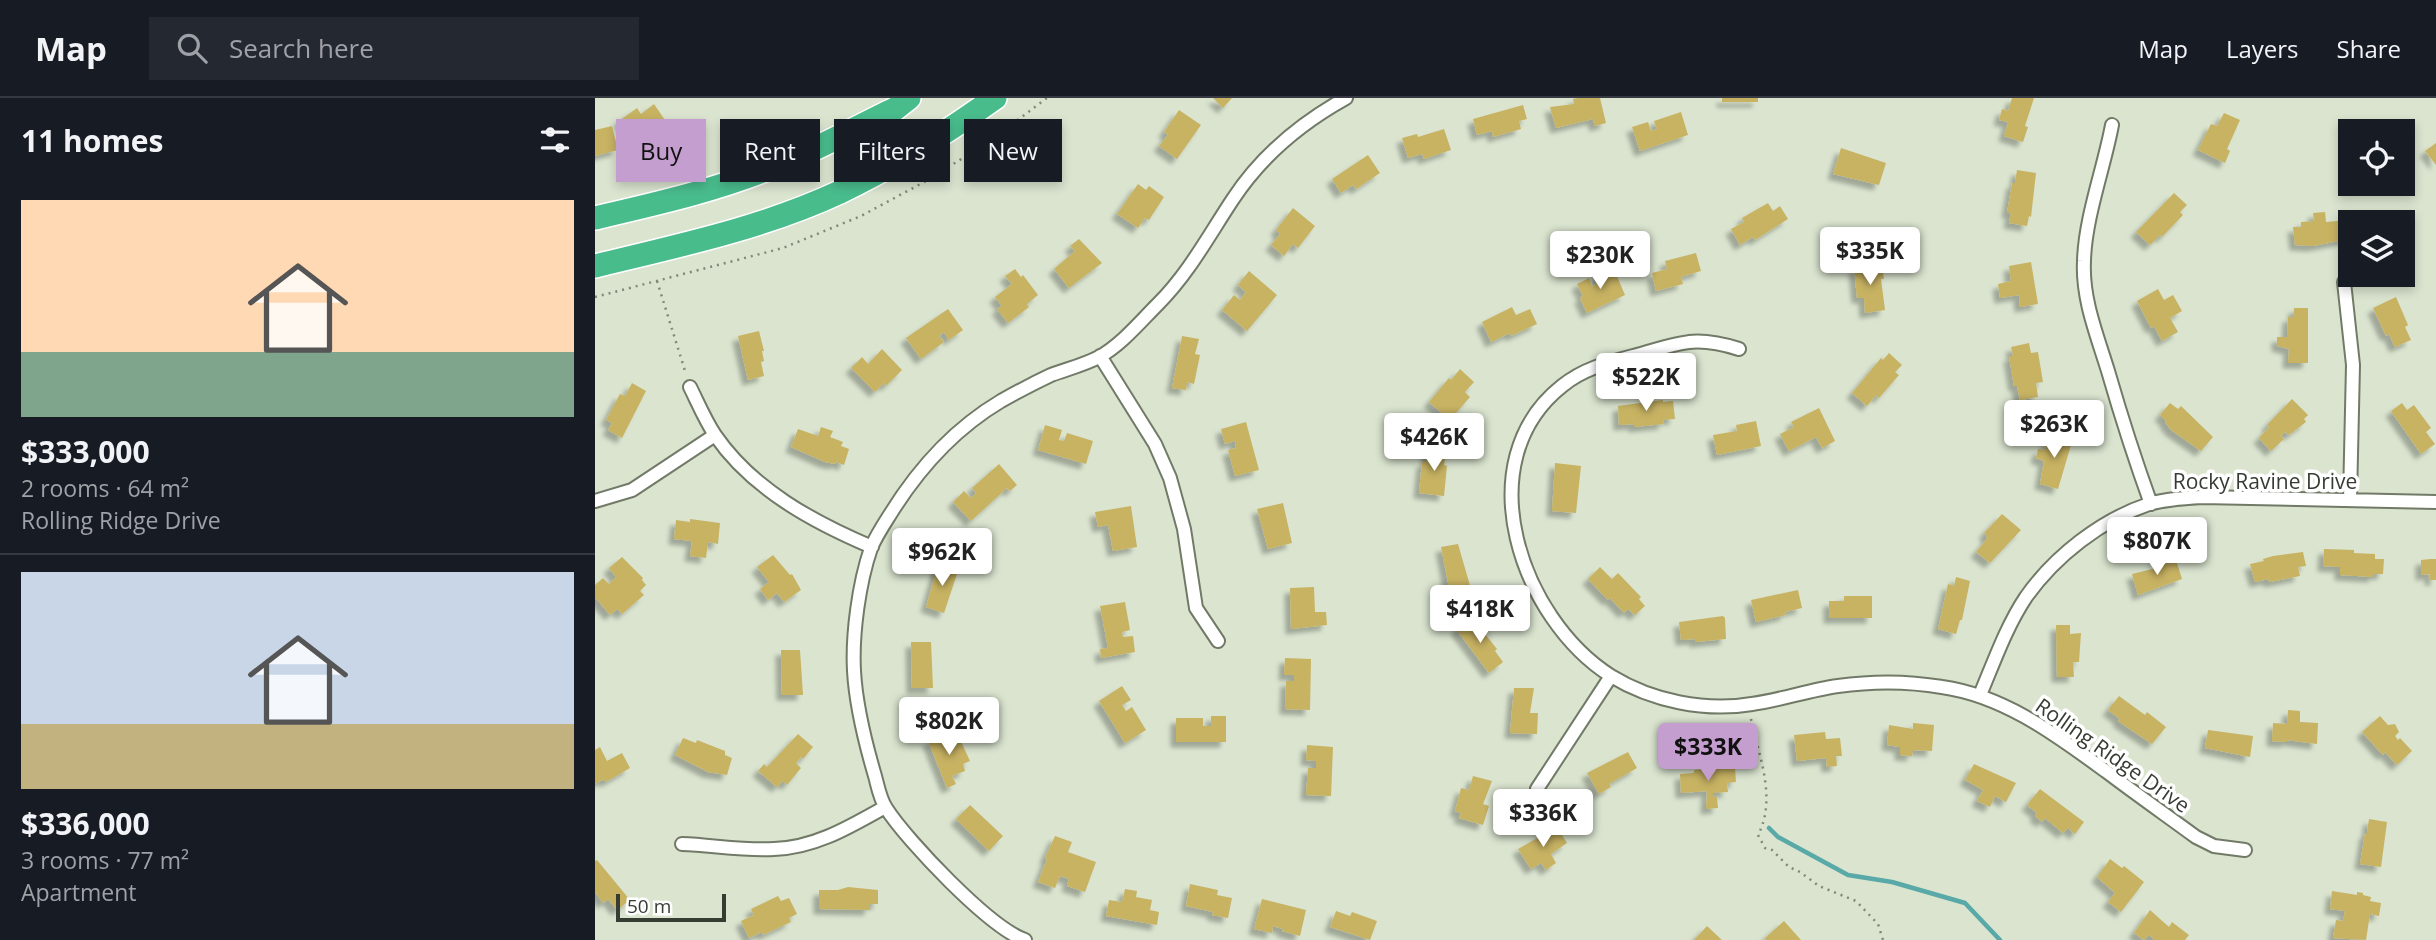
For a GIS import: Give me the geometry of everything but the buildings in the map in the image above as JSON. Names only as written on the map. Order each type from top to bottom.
[{"type":"highway","points":[[595,218],[654,205],[745,178],[789,161],[895,109],[909,98]]},
{"type":"highway","points":[[595,266],[683,245],[777,217],[839,192],[908,156],[995,98]]},
{"type":"street","points":[[1019,939],[946,879],[905,834],[885,807],[862,731],[854,670],[857,619],[872,547],[895,506],[918,474],[955,435],[983,412],[1021,390],[1100,356],[1125,336],[1182,278],[1259,164],[1285,138],[1313,117],[1346,98]]},
{"type":"street","points":[[2112,125],[2087,234],[2084,285],[2136,463],[2151,504]]},
{"type":"street","points":[[2345,287],[2353,365],[2350,499]]},
{"type":"street","name":"Rolling Ridge Drive","points":[[1739,349],[1714,341],[1689,341],[1587,370],[1562,386],[1547,400],[1534,416],[1520,442],[1515,457],[1512,504],[1518,544],[1531,580],[1546,608],[1564,634],[1589,659],[1611,676],[1661,698],[1686,704],[1748,705],[1871,682],[1912,683],[1980,695],[2023,715],[2059,737],[2196,837],[2214,846],[2245,850]]},
{"type":"street","points":[[1100,356],[1155,444],[1170,478],[1184,529],[1196,608],[1218,641]]},
{"type":"street","points":[[690,387],[715,435],[739,463],[790,505],[843,535],[872,547]]},
{"type":"street","points":[[595,501],[632,490],[715,435]]},
{"type":"street","name":"Rocky Ravine Drive","points":[[1980,695],[2006,633],[2038,582],[2063,556],[2124,514],[2151,504],[2202,496],[2436,502]]},
{"type":"street","points":[[1537,789],[1611,676]]},
{"type":"street","points":[[682,844],[756,850],[792,848],[825,838],[885,807]]},
{"type":"path","points":[[657,281],[690,387]]},
{"type":"path","points":[[1748,705],[1766,789],[1767,809],[1758,835],[1765,848],[1778,854],[1789,867],[1819,886],[1856,901],[1878,924],[1883,940]]},
{"type":"waterway","points":[[1769,828],[1778,837],[1848,875],[1892,882],[1965,903],[2000,940]]}]
